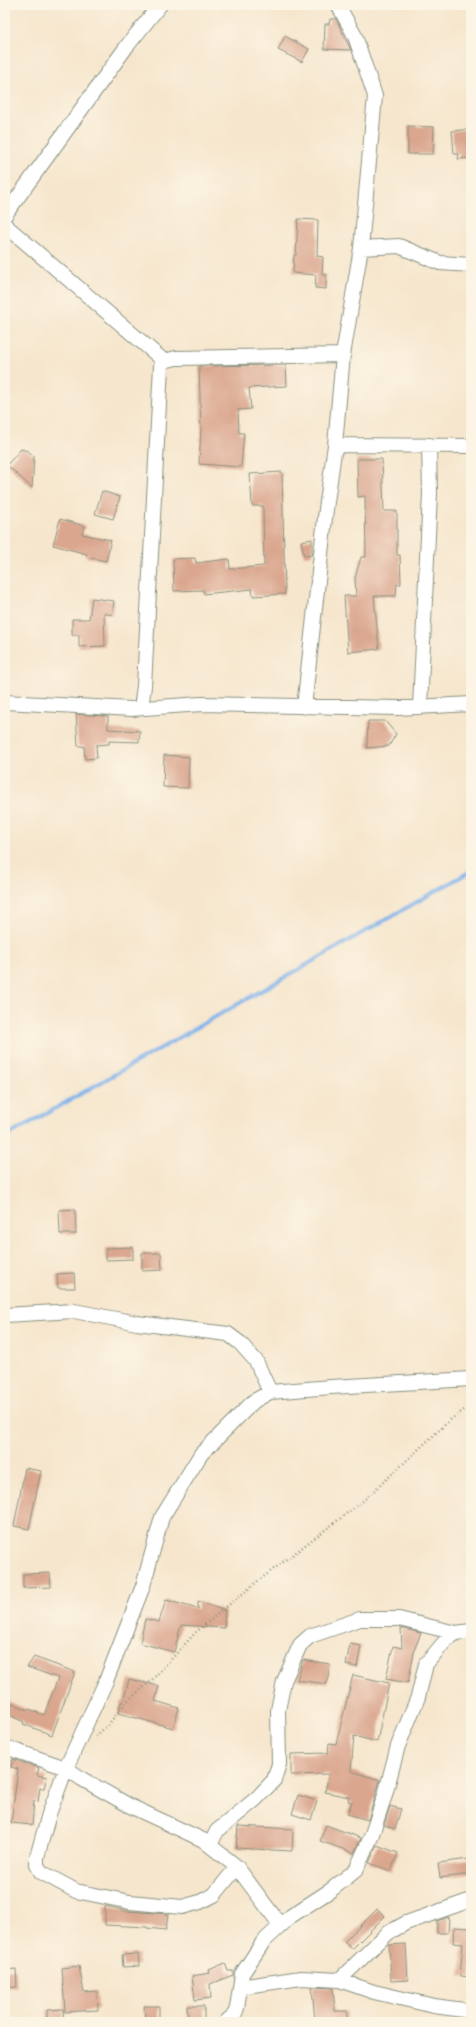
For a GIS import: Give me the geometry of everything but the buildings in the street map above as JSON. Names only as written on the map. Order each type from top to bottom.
[{"type":"street","points":[[5,215],[127,46],[160,5]]},
{"type":"street","points":[[304,707],[326,509],[335,445],[343,355],[361,248],[375,96],[355,36],[338,5]]},
{"type":"street","points":[[5,224],[164,361]]},
{"type":"street","points":[[361,248],[399,246],[440,263],[471,264]]},
{"type":"street","points":[[164,361],[176,358],[343,355]]},
{"type":"street","points":[[141,708],[157,447],[159,372],[164,361]]},
{"type":"street","points":[[335,445],[471,446]]},
{"type":"street","points":[[420,707],[430,492],[429,446]]},
{"type":"street","points":[[5,702],[141,708],[200,704],[398,708],[471,704]]},
{"type":"street","points":[[5,1315],[74,1311],[137,1323],[228,1334],[240,1343],[256,1361],[270,1392]]},
{"type":"street","points":[[237,1866],[214,1895],[200,1902],[182,1907],[130,1902],[76,1891],[42,1872],[37,1865],[37,1857],[49,1814],[66,1768],[106,1682],[142,1586],[162,1517],[202,1454],[254,1401],[270,1392],[323,1387],[471,1378]]},
{"type":"street","points":[[210,1845],[217,1831],[256,1799],[274,1780],[279,1764],[278,1710],[284,1681],[300,1645],[310,1636],[360,1619],[399,1619],[456,1633],[471,1631]]},
{"type":"street","points":[[226,2022],[235,2014],[237,2008],[242,1974],[263,1942],[291,1916],[331,1890],[356,1870],[374,1830],[385,1796],[398,1746],[418,1697],[426,1664],[446,1640],[456,1633]]},
{"type":"street","points":[[5,1747],[66,1768],[82,1779],[130,1806],[203,1840],[237,1866],[281,1926]]},
{"type":"street","points":[[339,1980],[388,1933],[406,1923],[471,1900]]},
{"type":"street","points":[[240,1987],[301,1978],[339,1980],[374,1992],[434,2006],[471,2011]]},
{"type":"path","points":[[75,1749],[87,1744],[108,1725],[126,1702],[150,1680],[197,1631],[258,1581],[363,1502],[439,1430],[471,1405]]},
{"type":"waterway","points":[[5,1137],[471,871]]}]
